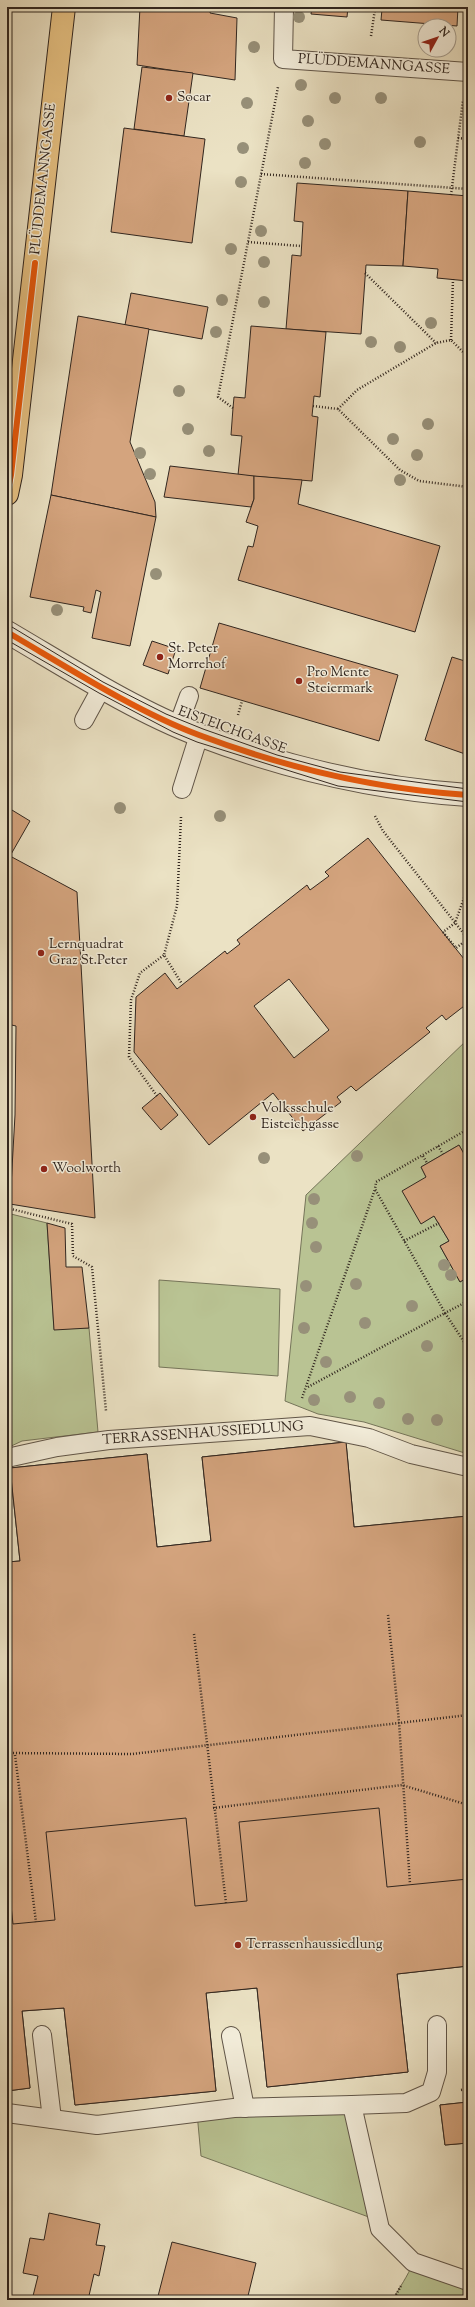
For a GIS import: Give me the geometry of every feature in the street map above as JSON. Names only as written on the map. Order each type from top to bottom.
[{"type":"main road","name":"PLÜDDEMANNGASSE","points":[[7,494],[11,475],[64,7]]},
{"type":"street","name":"EISTEICHGASSE","points":[[7,632],[102,687],[178,726],[199,735],[340,779],[468,795]]},
{"type":"lane","name":"PLÜDDEMANNGASSE","points":[[284,7],[283,59],[467,72]]},
{"type":"lane","points":[[84,720],[102,687]]},
{"type":"lane","points":[[178,726],[189,696]]},
{"type":"lane","points":[[182,789],[199,735]]},
{"type":"lane","name":"TERRASSENHAUSSIEDLUNG","points":[[7,1458],[57,1447],[109,1440],[310,1426],[369,1438],[411,1454],[468,1468]]},
{"type":"lane","points":[[7,2113],[96,2125],[245,2108],[406,2103],[430,2092],[437,2072],[437,2026]]},
{"type":"lane","points":[[42,2035],[52,2119]]},
{"type":"lane","points":[[231,2036],[245,2108]]},
{"type":"lane","points":[[352,2104],[380,2229],[413,2262],[468,2281]]},
{"type":"path","points":[[233,408],[218,397],[283,59]]},
{"type":"path","points":[[451,194],[467,72]]},
{"type":"path","points":[[458,138],[468,139]]},
{"type":"path","points":[[261,174],[468,189]]},
{"type":"path","points":[[248,242],[301,246]]},
{"type":"path","points":[[365,273],[436,344]]},
{"type":"path","points":[[453,279],[451,340],[468,357]]},
{"type":"path","points":[[338,409],[357,390],[436,344],[451,340]]},
{"type":"path","points":[[313,406],[338,409],[400,470],[419,481],[468,487]]},
{"type":"path","points":[[238,714],[242,701]]},
{"type":"path","points":[[157,1096],[129,1057],[131,1000],[140,973],[164,955],[177,906],[182,789]]},
{"type":"path","points":[[374,813],[383,831],[455,923],[468,939],[456,948],[443,932],[455,923],[468,887]]},
{"type":"path","points":[[164,955],[182,984]]},
{"type":"path","points":[[468,1129],[376,1182],[307,1387],[468,1301]]},
{"type":"path","points":[[438,1146],[443,1154]]},
{"type":"path","points":[[422,1156],[427,1163]]},
{"type":"path","points":[[375,1188],[445,1313],[468,1348]]},
{"type":"path","points":[[7,1208],[72,1224],[73,1256],[92,1267],[109,1440]]},
{"type":"path","points":[[404,1241],[439,1224]]},
{"type":"path","points":[[388,1615],[399,1722],[402,1785],[410,1884]]},
{"type":"path","points":[[194,1634],[205,1745],[226,1903]]},
{"type":"path","points":[[7,1753],[15,1755],[132,1754],[468,1715]]},
{"type":"path","points":[[15,1755],[36,1922]]},
{"type":"path","points":[[213,1808],[402,1785],[468,1805]]},
{"type":"green space","points":[[468,1039],[468,1161],[459,1145],[421,1167],[426,1177],[421,1223],[434,1216],[449,1241],[440,1246],[460,1282],[468,1277],[468,1454],[364,1422],[318,1414],[285,1401],[306,1195]]},
{"type":"green space","points":[[7,1213],[47,1223],[54,1329],[89,1328],[98,1432],[22,1441],[7,1448]]},
{"type":"green space","points":[[159,1280],[280,1289],[278,1376],[159,1367]]},
{"type":"green space","points":[[352,2105],[377,2220],[201,2156],[197,2113]]},
{"type":"green space","points":[[413,2262],[468,2279],[468,2300],[393,2300]]},
{"type":"building","points":[[140,7],[211,7],[210,13],[237,18],[235,80],[137,65]]},
{"type":"building","points":[[312,7],[348,7],[347,17],[311,14]]},
{"type":"building","points":[[349,7],[458,7],[457,26],[457,18],[417,18],[417,23],[381,20],[382,9]]},
{"type":"building","points":[[142,67],[193,73],[184,136],[134,129]]},
{"type":"building","points":[[124,128],[205,139],[192,243],[111,232]]},
{"type":"building","points":[[297,183],[408,191],[403,266],[366,265],[361,334],[286,329],[292,255],[301,256],[303,222],[294,221]]},
{"type":"building","points":[[408,191],[468,196],[468,281],[437,278],[438,269],[403,266]]},
{"type":"building","points":[[131,293],[208,307],[202,339],[125,325]]},
{"type":"building","points":[[78,316],[149,329],[130,442],[155,502],[156,517],[51,495]]},
{"type":"building","points":[[251,326],[326,332],[320,397],[314,396],[312,416],[318,417],[312,481],[238,475],[242,436],[231,435],[233,408],[234,397],[245,398]]},
{"type":"building","points":[[170,466],[254,476],[254,499],[251,507],[164,497]]},
{"type":"building","points":[[254,476],[302,480],[298,504],[440,546],[415,632],[238,580],[248,546],[253,547],[258,526],[246,522],[254,499]]},
{"type":"building","points":[[51,495],[156,517],[130,646],[92,638],[101,592],[96,590],[91,613],[83,611],[84,607],[30,597]]},
{"type":"building","name":"Pro Mente Steiermark","points":[[219,623],[398,675],[379,741],[200,688]]},
{"type":"building","name":"St. Peter Morrehof","points":[[152,641],[176,649],[168,674],[143,665]]},
{"type":"building","points":[[452,657],[468,662],[468,755],[425,740]]},
{"type":"building","points":[[7,807],[30,821],[10,856],[77,892],[95,1218],[10,1204],[15,1115],[16,1026],[7,1024]]},
{"type":"building","points":[[368,838],[468,964],[468,1003],[446,1020],[442,1015],[426,1028],[430,1032],[356,1091],[351,1086],[337,1097],[341,1102],[303,1131],[273,1093],[209,1145],[134,1052],[136,997],[165,973],[177,989],[225,951],[227,954],[240,944],[237,940],[307,885],[310,890],[329,876],[325,872]],"holes":[[[289,979],[329,1030],[294,1058],[254,1006]]]},
{"type":"building","points":[[160,1093],[178,1115],[161,1130],[142,1108]]},
{"type":"building","points":[[459,1145],[468,1161],[468,1277],[460,1282],[440,1246],[449,1241],[434,1216],[421,1224],[402,1191],[426,1177],[421,1167]]},
{"type":"building","points":[[47,1223],[65,1228],[66,1267],[82,1267],[89,1328],[54,1330]]},
{"type":"building","points":[[346,1442],[354,1527],[468,1516],[468,1686],[422,1691],[414,1612],[364,1617],[371,1686],[228,1701],[221,1632],[166,1637],[173,1708],[37,1722],[29,1650],[7,1653],[7,1562],[20,1561],[10,1468],[147,1454],[157,1547],[211,1541],[202,1457]]},
{"type":"building","points":[[346,1442],[354,1527],[468,1516],[468,1966],[397,1974],[408,2072],[267,2087],[257,1988],[206,1993],[216,2091],[75,2105],[64,2008],[22,2011],[30,2088],[7,2091],[7,1562],[20,1561],[10,1468],[147,1454],[157,1547],[211,1541],[202,1457]]},
{"type":"building","name":"Terrassenhaussiedlung","points":[[379,1808],[387,1887],[468,1879],[468,1966],[397,1974],[408,2072],[267,2087],[257,1988],[206,1993],[216,2091],[75,2105],[64,2008],[22,2011],[30,2088],[7,2091],[7,1869],[13,1924],[55,1920],[46,1832],[186,1818],[195,1906],[247,1901],[239,1822]]},
{"type":"building","points":[[468,2102],[468,2143],[445,2145],[440,2105]]},
{"type":"building","points":[[468,2102],[468,2143],[445,2145],[440,2105]]},
{"type":"building","points":[[49,2213],[100,2224],[96,2245],[105,2246],[99,2276],[94,2274],[88,2300],[32,2300],[38,2276],[23,2273],[30,2238],[44,2240]]},
{"type":"building","points":[[172,2242],[256,2263],[247,2300],[157,2300]]},
{"type":"tram line","points":[[7,624],[103,682],[166,714],[203,729],[277,755],[340,772],[468,789]]},
{"type":"tram line","points":[[7,640],[99,693],[173,732],[197,742],[338,786],[468,802]]},
{"type":"cycle path","points":[[7,494],[11,475],[35,263]]},
{"type":"cycle path","points":[[7,632],[102,688],[150,714],[232,747],[298,767],[365,782],[399,788],[468,795]]},
{"type":"place","name":"Socar","points":[[169,98]]},
{"type":"place","name":"St. Peter Morrehof","points":[[160,657]]},
{"type":"place","name":"Pro Mente Steiermark","points":[[299,681]]},
{"type":"place","name":"Lernquadrat Graz St.Peter","points":[[41,953]]},
{"type":"place","name":"Volksschule Eisteichgasse","points":[[253,1117]]},
{"type":"place","name":"Woolworth","points":[[44,1169]]},
{"type":"place","name":"Terrassenhaussiedlung","points":[[238,1945]]}]
